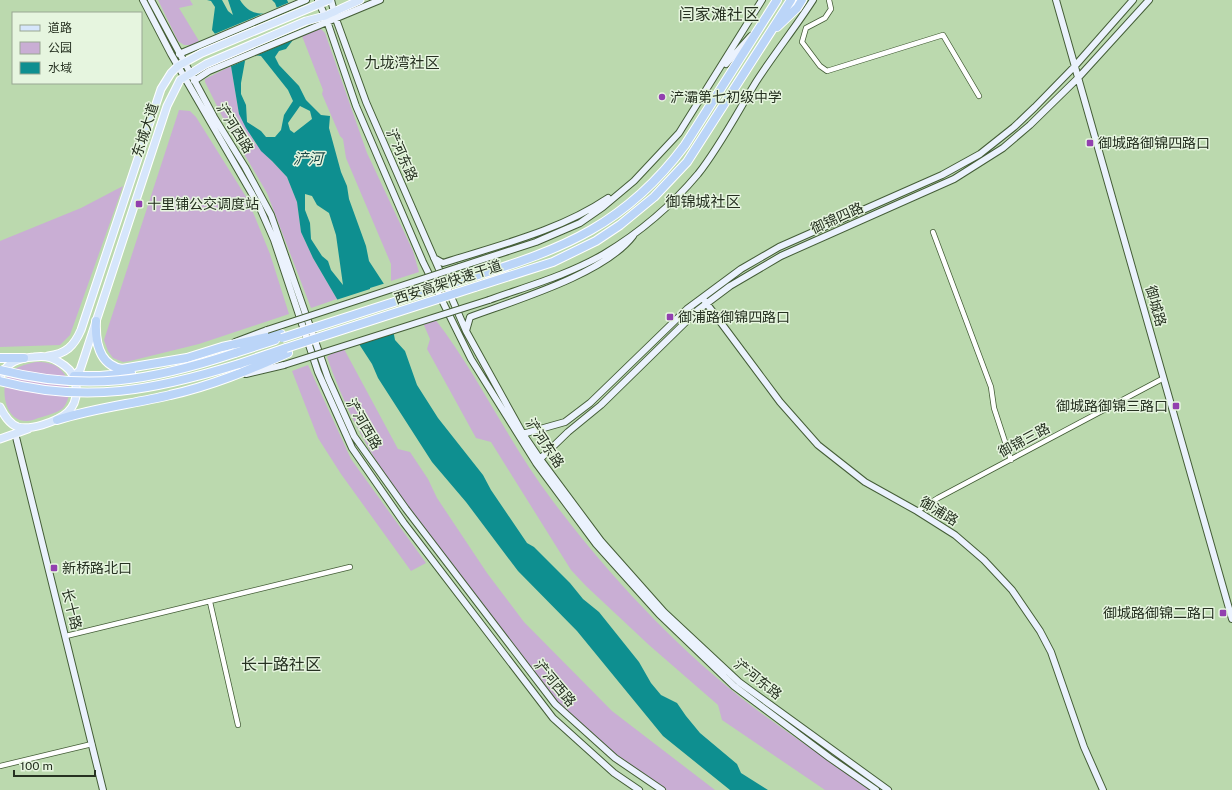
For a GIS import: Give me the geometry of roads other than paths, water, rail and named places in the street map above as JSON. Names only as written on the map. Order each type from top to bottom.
[{"type":"highway","name":"西安高架快速干道","points":[[0,370],[57,381],[120,381],[177,371],[235,353],[281,336],[526,260],[567,244],[605,222],[640,195],[668,167],[685,145],[777,0]]},
{"type":"highway","name":"西安高架快速干道","points":[[0,381],[62,392],[111,393],[165,385],[287,351],[328,334],[553,262],[596,242],[620,225],[654,197],[686,162],[791,0]]},
{"type":"highway","points":[[768,35],[798,8],[802,0]]},
{"type":"highway","points":[[96,321],[96,335],[99,349],[106,361],[112,366],[122,369],[187,358]]},
{"type":"highway","points":[[74,376],[100,376],[144,371],[222,347],[281,336]]},
{"type":"highway","points":[[58,420],[87,411],[172,395],[235,376],[287,351]]},
{"type":"highway","points":[[0,358],[24,358]]},
{"type":"main road","name":"浐河西路","points":[[143,0],[181,64],[191,73],[214,117],[249,173],[271,215],[331,384],[354,436],[406,509],[555,704],[615,758],[662,790]]},
{"type":"main road","name":"浐河西路","points":[[151,0],[179,54],[184,76],[243,175],[264,217],[318,372],[352,448],[404,523],[553,718],[614,773],[639,790]]},
{"type":"main road","points":[[179,54],[201,49],[306,0]]},
{"type":"main road","name":"东城大道","points":[[24,358],[57,355],[66,351],[76,342],[161,89],[171,73],[201,49],[302,11],[319,2],[330,0]]},
{"type":"main road","name":"浐河东路","points":[[330,0],[366,102],[434,258],[466,331],[520,435]]},
{"type":"main road","points":[[194,81],[209,71],[308,29],[326,19],[335,11],[360,0]]},
{"type":"main road","points":[[184,76],[206,64],[306,21],[336,19],[380,0]]},
{"type":"main road","points":[[222,347],[267,330],[536,242],[580,223],[603,207],[634,181],[679,134],[762,0]]},
{"type":"main road","points":[[235,376],[284,365],[537,284],[577,267],[604,253],[637,231],[670,205],[698,174],[716,148],[757,81],[812,0]]},
{"type":"main road","name":"御城路","points":[[1056,0],[1162,379],[1232,619]]},
{"type":"main road","name":"御锦四路","points":[[520,435],[565,422],[580,412],[667,327],[702,297],[741,269],[780,247],[942,175],[980,154],[1014,127],[1074,67],[1133,0]]},
{"type":"main road","name":"御锦四路","points":[[538,461],[568,432],[601,405],[650,355],[706,303],[730,286],[781,256],[954,179],[1003,148],[1030,125],[1078,78],[1149,0]]},
{"type":"main road","name":"浐河东路","points":[[319,2],[356,106],[424,262],[471,359],[520,435],[596,544],[659,614],[734,686],[830,758],[876,790]]},
{"type":"main road","points":[[716,75],[765,20]]},
{"type":"main road","name":"东城大道","points":[[74,376],[80,370],[167,106],[176,85],[184,76]]},
{"type":"main road","points":[[434,258],[443,263],[546,230],[589,211],[634,181]]},
{"type":"main road","points":[[466,331],[470,317],[589,271],[625,247],[637,231]]},
{"type":"main road","name":"御浦路","points":[[702,297],[773,393],[818,446],[865,482],[917,511],[955,535],[976,552],[1001,577],[1027,611],[1051,652],[1084,748],[1103,790]]},
{"type":"main road","points":[[0,439],[58,420],[67,414],[75,404],[77,391],[74,376],[66,367],[48,356]]},
{"type":"main road","points":[[0,377],[7,366],[24,358]]},
{"type":"main road","points":[[0,407],[12,423],[19,427],[34,427]]},
{"type":"main road","name":"长十路","points":[[15,433],[103,790]]},
{"type":"main road","name":"浐河东路","points":[[538,461],[601,541],[664,612],[739,682],[888,790]]},
{"type":"street","points":[[829,0],[831,9],[825,18],[806,28],[802,42],[820,66],[827,71],[943,34],[979,96]]},
{"type":"street","points":[[934,232],[990,387],[994,408],[1011,460]]},
{"type":"street","name":"御锦三路","points":[[917,511],[1162,379]]},
{"type":"street","points":[[66,636],[350,567]]},
{"type":"street","points":[[210,602],[238,725]]},
{"type":"street","points":[[0,766],[92,744]]},
{"type":"water","name":"浐河","points":[[207,0],[222,0],[228,11],[233,15],[228,0],[240,0],[252,12],[267,13],[278,11],[272,0],[287,0],[290,6],[293,40],[286,49],[279,51],[275,57],[279,65],[299,86],[306,100],[321,115],[330,116],[329,128],[341,172],[347,186],[349,199],[366,246],[369,261],[384,284],[395,340],[405,351],[417,385],[438,418],[483,475],[491,490],[527,543],[534,547],[570,583],[583,599],[599,612],[639,662],[651,683],[661,695],[677,703],[700,733],[737,764],[741,773],[768,790],[730,790],[663,736],[577,631],[518,571],[466,502],[432,462],[378,378],[372,364],[359,344],[337,299],[313,258],[301,232],[297,202],[287,177],[261,151],[239,114],[231,66],[222,43],[212,30],[215,7],[211,1]],"holes":[[[248,54],[261,56],[288,90],[293,101],[284,115],[281,130],[275,137],[266,137],[261,131],[247,122],[246,105],[241,94],[241,83],[245,61]],[[300,106],[310,111],[312,119],[294,133],[290,130],[288,123]],[[305,194],[312,196],[317,205],[329,213],[336,235],[343,285],[331,270],[328,261],[322,256],[311,239],[310,223],[305,210]]]},
{"type":"place","name":"浐灞第七初级中学","points":[[662,97]]},
{"type":"place","name":"御城路御锦四路口","points":[[1090,143]]},
{"type":"place","name":"十里铺公交调度站","points":[[139,204]]},
{"type":"place","name":"御浦路御锦四路口","points":[[670,317]]},
{"type":"place","name":"御城路御锦三路口","points":[[1176,406]]},
{"type":"place","name":"新桥路北口","points":[[54,568]]},
{"type":"place","name":"御城路御锦二路口","points":[[1223,613]]},
{"type":"district","name":"闫家滩社区","points":[[719,14]]},
{"type":"district","name":"九垅湾社区","points":[[402,62]]},
{"type":"district","name":"御锦城社区","points":[[703,201]]},
{"type":"district","name":"长十路社区","points":[[281,664]]}]
